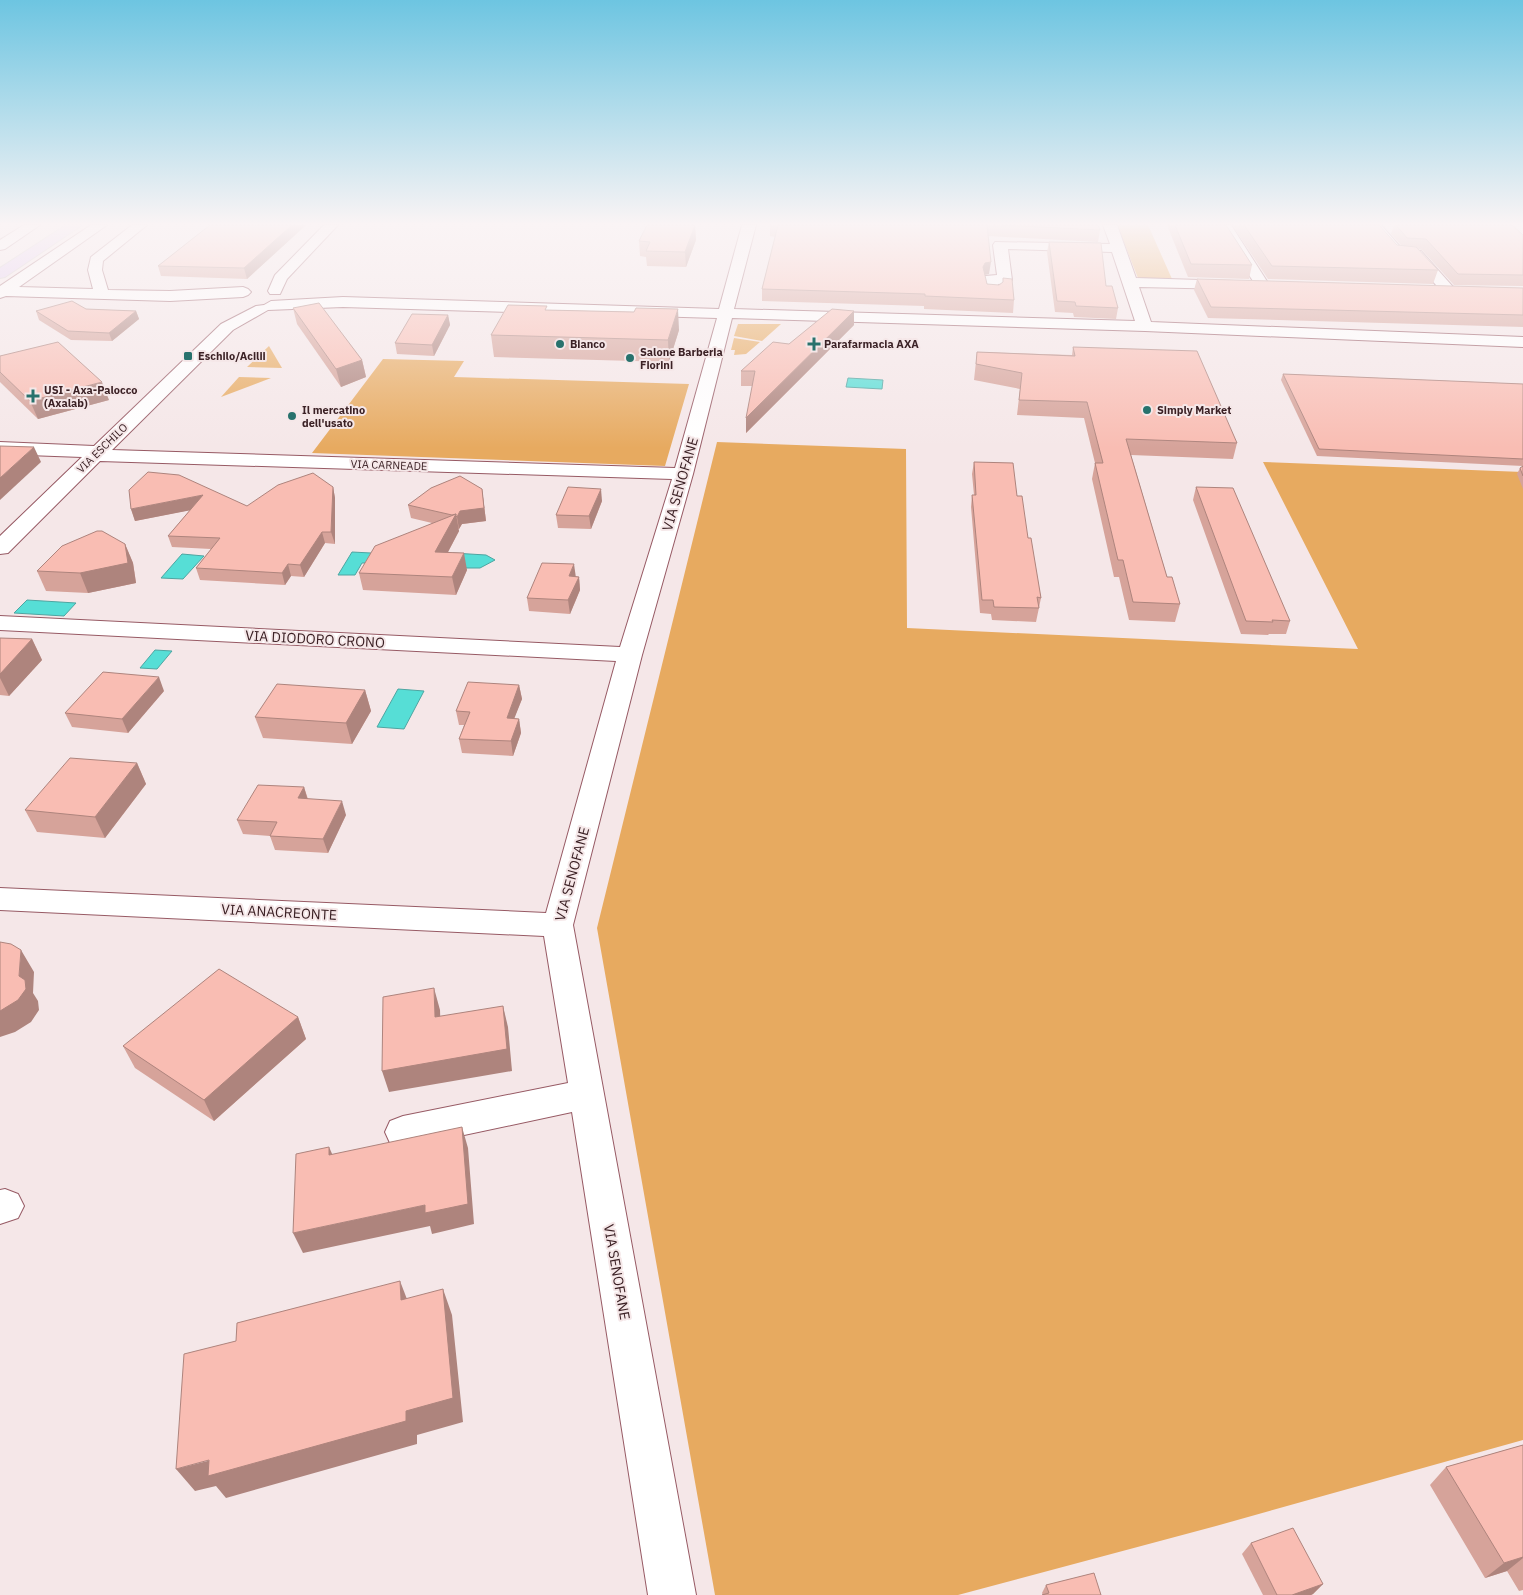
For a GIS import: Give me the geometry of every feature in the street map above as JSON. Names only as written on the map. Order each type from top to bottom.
[{"type":"street","points":[[17,305],[38,299]]},
{"type":"street","points":[[188,299],[228,307],[266,308],[343,302],[1145,326],[1523,342]]},
{"type":"street","points":[[227,327],[228,299]]},
{"type":"street","points":[[266,308],[282,299]]},
{"type":"street","points":[[329,299],[343,302]]},
{"type":"street","name":"VIA SENOFANE","points":[[672,1595],[558,925],[630,655],[683,474],[730,299]]},
{"type":"street","points":[[1137,299],[1145,326]]},
{"type":"street","name":"VIA ESCHILO","points":[[0,548],[227,327],[266,308]]},
{"type":"street","name":"VIA CARNEADE","points":[[0,448],[683,474]]},
{"type":"street","name":"VIA DIODORO CRONO","points":[[0,623],[630,655]]},
{"type":"street","name":"VIA ANACREONTE","points":[[0,899],[558,925]]},
{"type":"street","points":[[402,1132],[587,1094]]},
{"type":"shaded area","points":[[738,324],[781,324],[762,341],[734,336]]},
{"type":"shaded area","points":[[734,338],[760,342],[746,354],[734,355],[735,350],[731,350]]},
{"type":"shaded area","points":[[269,346],[282,368],[247,367]]},
{"type":"shaded area","points":[[383,359],[464,361],[454,377],[689,384],[665,466],[312,453]]},
{"type":"shaded area","points":[[239,377],[271,378],[221,397]]},
{"type":"shaded area","points":[[717,442],[906,449],[907,628],[1358,649],[1263,462],[1523,472],[1523,1440],[1216,1526],[958,1595],[715,1595],[597,928]]},
{"type":"water","points":[[848,378],[883,380],[882,389],[846,387]]},
{"type":"water","points":[[352,552],[371,553],[369,563],[362,563],[355,575],[338,575]]},
{"type":"water","points":[[453,553],[486,555],[495,560],[480,568],[465,568]]},
{"type":"water","points":[[182,554],[204,556],[183,579],[161,578]]},
{"type":"water","points":[[27,600],[76,603],[64,616],[14,613]]},
{"type":"water","points":[[155,650],[172,651],[157,669],[140,668]]},
{"type":"water","points":[[398,689],[424,691],[404,729],[377,727]]},
{"type":"building","points":[[1057,299],[1116,299],[1118,308],[1076,306],[1075,302],[1057,301]]},
{"type":"building","points":[[1207,299],[1523,299],[1523,315],[1211,307]]},
{"type":"building","points":[[72,301],[86,309],[136,311],[109,333],[68,331],[36,311]]},
{"type":"building","points":[[319,303],[362,360],[336,369],[293,308]]},
{"type":"building","points":[[508,305],[547,306],[545,310],[634,312],[636,308],[678,309],[668,340],[491,335]]},
{"type":"building","points":[[832,309],[854,311],[746,418],[755,371],[741,371],[773,342],[789,344]]},
{"type":"building","points":[[412,314],[448,315],[432,345],[395,343]]},
{"type":"building","points":[[58,342],[102,382],[30,401],[0,372],[0,356]]},
{"type":"building","points":[[1073,347],[1197,351],[1237,443],[1126,439],[1167,577],[1172,577],[1180,604],[1133,602],[1123,560],[1118,560],[1095,463],[1103,463],[1087,402],[1019,400],[1022,373],[976,364],[977,352],[1075,356]]},
{"type":"building","points":[[1283,374],[1523,384],[1523,459],[1319,449]]},
{"type":"building","points":[[0,446],[34,447],[0,478]]},
{"type":"building","points":[[974,462],[1013,463],[1017,496],[1022,496],[1028,538],[1031,538],[1041,598],[1037,597],[1039,608],[994,607],[993,600],[982,600],[972,495],[976,495]]},
{"type":"building","points":[[148,472],[179,475],[247,506],[278,485],[313,473],[333,487],[331,532],[322,532],[300,565],[288,564],[282,573],[196,568],[220,538],[168,536],[203,495],[131,509],[129,490]]},
{"type":"building","points":[[460,476],[482,489],[484,508],[460,511],[457,517],[456,514],[452,515],[408,505],[431,488]]},
{"type":"building","points":[[568,487],[601,489],[589,516],[556,515]]},
{"type":"building","points":[[1196,487],[1233,488],[1290,621],[1246,621]]},
{"type":"building","points":[[456,514],[435,552],[464,553],[452,577],[359,573],[375,546]]},
{"type":"building","points":[[97,531],[102,531],[125,544],[128,563],[80,573],[37,571],[62,546]]},
{"type":"building","points":[[542,563],[574,564],[569,576],[579,577],[568,600],[527,598]]},
{"type":"building","points":[[0,638],[32,639],[0,674]]},
{"type":"building","points":[[103,672],[159,677],[122,719],[65,713]]},
{"type":"building","points":[[468,682],[519,685],[507,718],[519,719],[511,741],[459,739],[470,712],[456,711]]},
{"type":"building","points":[[277,684],[365,690],[346,723],[255,717]]},
{"type":"building","points":[[70,758],[137,763],[95,817],[25,810]]},
{"type":"building","points":[[258,785],[304,787],[298,798],[342,801],[323,839],[270,836],[277,822],[237,820]]},
{"type":"building","points":[[0,942],[11,944],[21,950],[19,976],[25,980],[26,989],[18,1000],[0,1011]]},
{"type":"building","points":[[219,969],[298,1017],[204,1100],[123,1046]]},
{"type":"building","points":[[434,988],[435,1017],[503,1006],[507,1049],[382,1071],[383,997]]},
{"type":"building","points":[[462,1127],[468,1204],[425,1213],[425,1205],[293,1233],[296,1154],[329,1147],[329,1155]]},
{"type":"building","points":[[400,1281],[401,1300],[443,1289],[453,1398],[406,1411],[406,1421],[208,1476],[209,1460],[176,1469],[184,1354],[236,1341],[237,1323]]},
{"type":"building","points":[[1523,1445],[1523,1557],[1504,1563],[1446,1467]]},
{"type":"building","points":[[1293,1528],[1323,1584],[1292,1595],[1277,1595],[1251,1543]]},
{"type":"building","points":[[1094,1573],[1101,1595],[1042,1595],[1049,1593],[1046,1585]]},
{"type":"place","name":"Bianco","points":[[560,344]]},
{"type":"place","name":"Parafarmacia AXA","points":[[814,344]]},
{"type":"place","name":"Eschilo/Acilii","points":[[188,356]]},
{"type":"place","name":"Salone Barberia Fiorini","points":[[630,358]]},
{"type":"place","name":"USI - Axa-Palocco (Axalab)","points":[[33,396]]},
{"type":"place","name":"Simply Market","points":[[1147,410]]},
{"type":"place","name":"Il mercatino dell'usato","points":[[292,416]]}]
